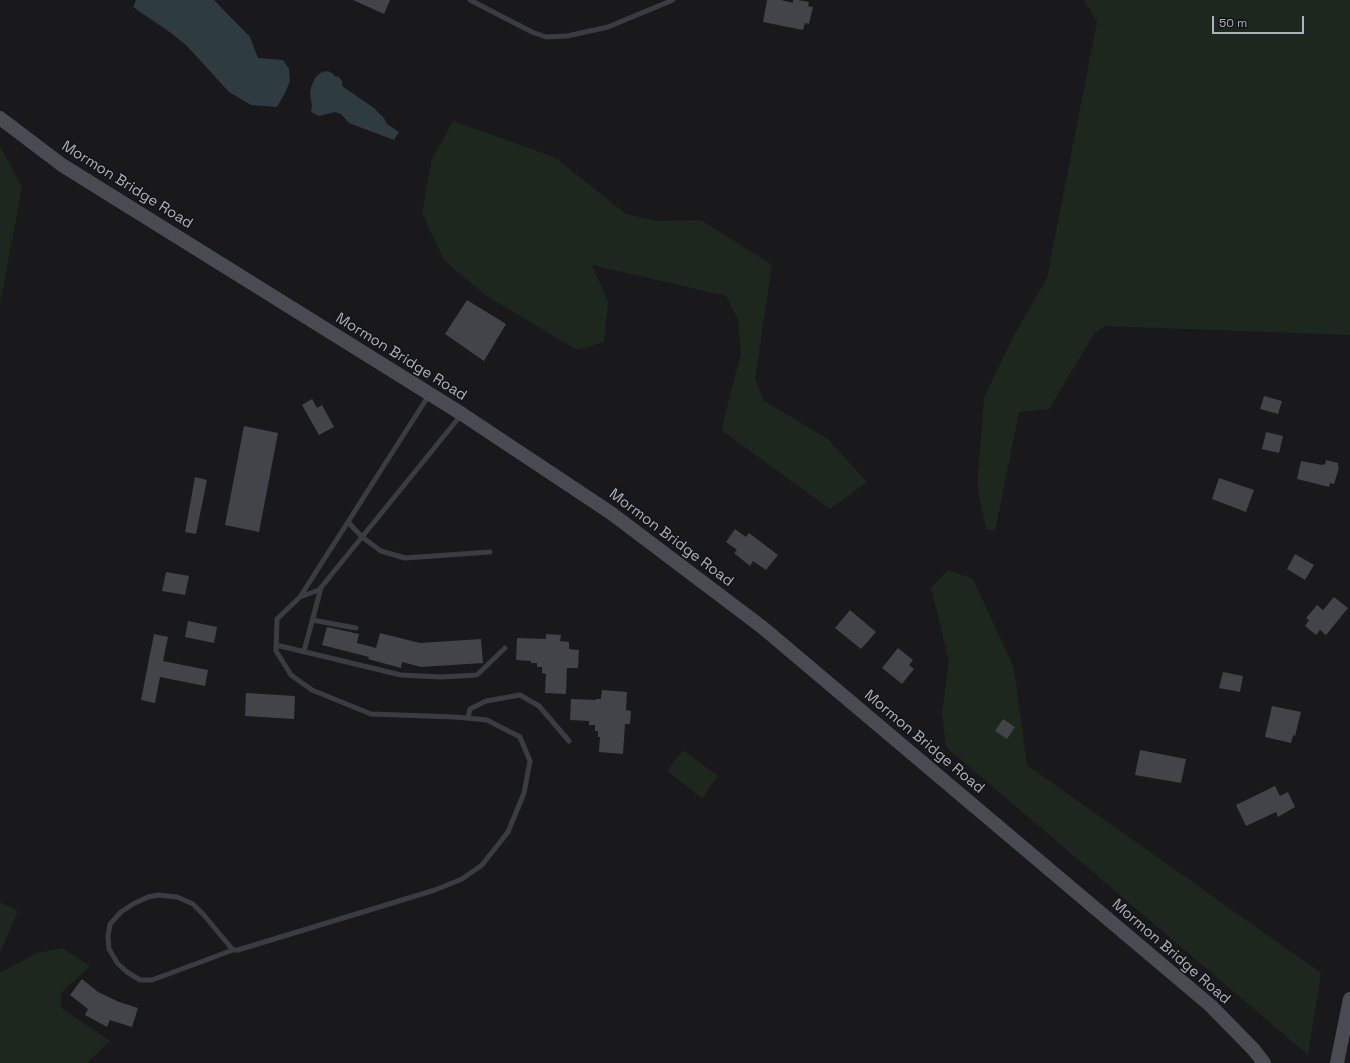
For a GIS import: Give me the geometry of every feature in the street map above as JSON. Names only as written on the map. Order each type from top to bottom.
[{"type":"main road","name":"Mormon Bridge Road","points":[[0,118],[62,165],[462,414],[611,513],[762,627],[1211,1006],[1254,1050],[1264,1063]]},
{"type":"main road","points":[[1337,1063],[1350,999]]},
{"type":"lane","points":[[470,0],[532,32],[546,37],[567,36],[608,27],[673,0]]},
{"type":"lane","points":[[233,950],[193,904],[177,897],[158,895],[148,897],[133,904],[121,912],[110,924],[108,936],[109,949],[118,964],[140,980],[152,980],[233,950],[238,950],[435,890],[462,879],[482,865],[508,832],[524,793],[530,760],[520,737],[488,720],[371,714],[312,690],[291,675],[276,651],[277,619],[300,596],[430,394]]},
{"type":"lane","points":[[300,596],[321,588],[462,414]]},
{"type":"lane","points":[[348,522],[362,537],[381,551],[405,558],[490,552]]},
{"type":"lane","points":[[304,651],[321,588]]},
{"type":"lane","points":[[312,620],[356,628]]},
{"type":"lane","points":[[276,645],[402,675],[442,677],[477,675],[505,648]]},
{"type":"lane","points":[[468,718],[470,709],[486,701],[520,695],[539,706],[569,741]]},
{"type":"shaded area","points":[[136,0],[214,0],[250,37],[258,58],[283,60],[289,69],[290,81],[277,107],[251,105],[229,92],[187,46],[133,7]]},
{"type":"shaded area","points":[[1084,0],[1350,0],[1350,335],[1104,326],[1094,334],[1049,409],[1019,412],[995,531],[986,529],[977,486],[984,398],[1012,339],[1047,278],[1097,22]]},
{"type":"shaded area","points":[[327,71],[339,77],[342,81],[342,86],[374,108],[384,118],[387,124],[399,132],[394,140],[349,123],[341,114],[335,112],[319,116],[311,112],[311,87],[315,78],[320,73]]},
{"type":"shaded area","points":[[453,121],[554,157],[626,214],[657,221],[701,220],[772,265],[755,379],[764,401],[828,439],[867,482],[830,509],[721,430],[741,354],[738,320],[726,296],[592,265],[608,302],[604,342],[577,350],[485,295],[444,260],[422,213],[432,159]]},
{"type":"shaded area","points":[[0,146],[22,187],[0,304]]},
{"type":"shaded area","points":[[948,570],[973,579],[1014,668],[1027,765],[1321,973],[1308,1055],[946,747],[942,712],[949,661],[931,588]]},
{"type":"shaded area","points":[[683,750],[718,776],[702,798],[667,771]]},
{"type":"shaded area","points":[[0,902],[18,911],[0,953]]},
{"type":"shaded area","points":[[62,948],[90,966],[61,993],[61,1008],[110,1041],[87,1063],[0,1063],[0,973],[37,953]]},
{"type":"building","points":[[353,0],[390,0],[384,14]]},
{"type":"building","points":[[767,0],[781,0],[793,3],[793,0],[809,2],[808,6],[813,7],[809,24],[805,23],[803,30],[763,22]]},
{"type":"building","points":[[467,300],[506,324],[484,361],[445,334]]},
{"type":"building","points":[[1264,396],[1282,401],[1278,414],[1260,409]]},
{"type":"building","points":[[312,399],[317,408],[322,405],[334,427],[319,435],[302,405]]},
{"type":"building","points":[[244,426],[278,433],[259,532],[225,525]]},
{"type":"building","points":[[1266,432],[1283,436],[1279,453],[1262,449]]},
{"type":"building","points":[[1326,460],[1338,463],[1339,468],[1334,484],[1330,483],[1329,487],[1297,479],[1301,461],[1325,465]]},
{"type":"building","points":[[195,477],[207,480],[196,534],[185,532]]},
{"type":"building","points":[[1219,478],[1254,490],[1246,512],[1212,499]]},
{"type":"building","points":[[735,529],[746,537],[749,533],[778,555],[766,570],[753,561],[750,566],[734,553],[737,550],[726,542]]},
{"type":"building","points":[[1295,554],[1314,565],[1305,580],[1287,569]]},
{"type":"building","points":[[166,572],[189,576],[185,595],[162,591]]},
{"type":"building","points":[[1334,597],[1348,608],[1326,635],[1320,630],[1316,635],[1305,626],[1309,620],[1306,618],[1317,605],[1323,610]]},
{"type":"building","points":[[850,610],[876,632],[861,649],[835,628]]},
{"type":"building","points":[[188,621],[217,627],[214,643],[185,637]]},
{"type":"building","points":[[327,627],[359,634],[357,643],[376,648],[380,633],[420,643],[481,639],[483,663],[421,667],[402,662],[401,668],[368,659],[369,657],[322,645]]},
{"type":"building","points":[[154,634],[168,637],[163,661],[208,670],[205,686],[160,677],[155,703],[141,700]]},
{"type":"building","points":[[546,634],[561,635],[560,641],[569,642],[569,649],[579,650],[578,668],[567,668],[566,694],[545,693],[546,674],[542,673],[542,667],[537,667],[537,663],[531,663],[531,661],[516,660],[517,638],[546,639]]},
{"type":"building","points":[[898,648],[913,660],[909,665],[914,669],[902,684],[882,668]]},
{"type":"building","points":[[1223,672],[1243,676],[1240,692],[1219,688]]},
{"type":"building","points":[[602,690],[627,692],[626,710],[631,711],[630,724],[625,724],[623,754],[599,752],[600,737],[598,737],[598,731],[595,731],[595,725],[589,725],[589,721],[570,720],[571,699],[601,699]]},
{"type":"building","points":[[246,693],[295,696],[294,719],[245,716]]},
{"type":"building","points":[[1272,706],[1301,712],[1295,736],[1293,735],[1291,743],[1265,737]]},
{"type":"building","points":[[1003,719],[1015,727],[1007,739],[995,731]]},
{"type":"building","points":[[1140,750],[1186,759],[1181,783],[1135,775]]},
{"type":"building","points":[[1275,786],[1280,796],[1288,792],[1295,807],[1278,817],[1276,812],[1246,826],[1236,805]]},
{"type":"building","points":[[82,979],[98,992],[119,1002],[138,1008],[132,1027],[110,1020],[107,1027],[85,1015],[88,1009],[70,995]]}]
